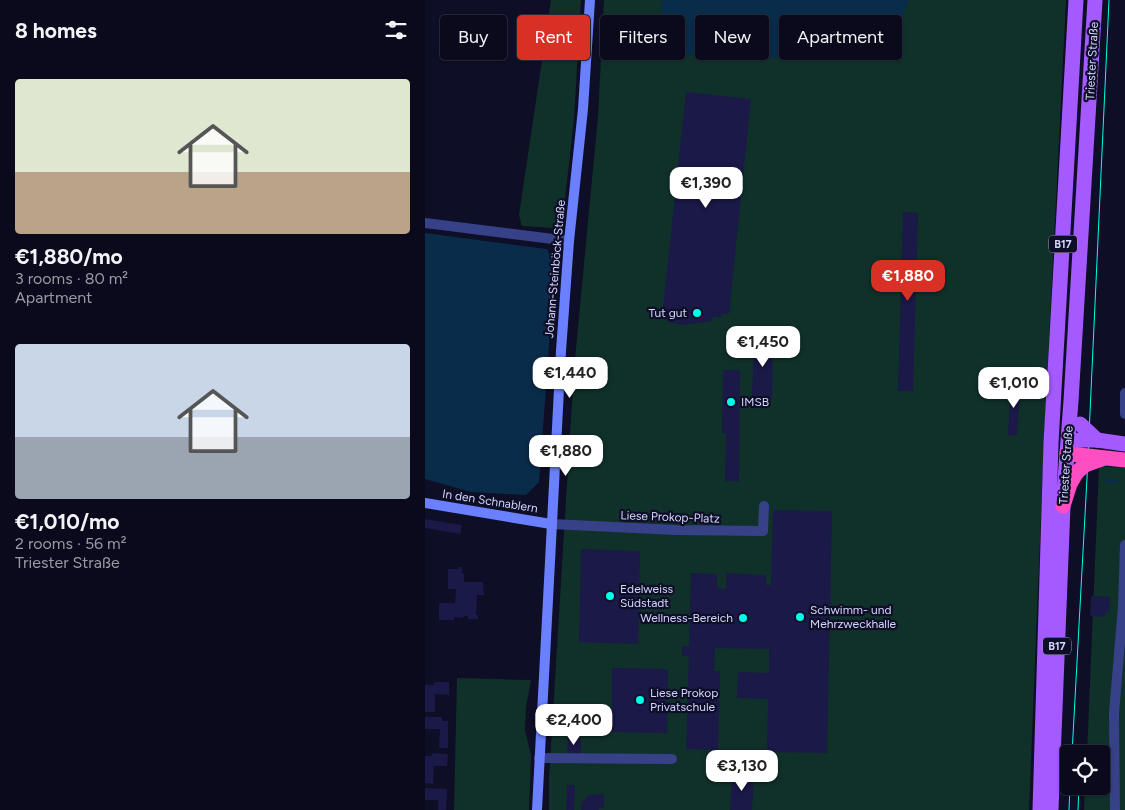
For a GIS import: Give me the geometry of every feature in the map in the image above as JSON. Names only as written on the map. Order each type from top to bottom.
[{"type":"highway","points":[[1073,447],[1105,458],[1125,460]]},
{"type":"highway","points":[[1063,506],[1070,484],[1077,472],[1085,465],[1105,458]]},
{"type":"main road","name":"Triester Straße","points":[[1040,810],[1051,443],[1077,0]]},
{"type":"main road","name":"Triester Straße","points":[[1051,810],[1063,506],[1073,447],[1071,401],[1095,0]]},
{"type":"main road","points":[[1071,401],[1080,424],[1097,440]]},
{"type":"main road","points":[[1051,443],[1073,447],[1097,440],[1125,444]]},
{"type":"street","name":"Johann-Steinböck-Straße","points":[[537,810],[561,351],[569,241],[583,109],[590,0]]},
{"type":"street","points":[[425,223],[569,241]]},
{"type":"street","points":[[1125,393],[1125,414]]},
{"type":"street","name":"In den Schnablern","points":[[425,503],[551,524]]},
{"type":"street","name":"Liese Prokop-Platz","points":[[551,524],[676,530],[763,531],[764,506]]},
{"type":"street","points":[[1113,808],[1114,713],[1123,607],[1125,545]]},
{"type":"street","points":[[539,758],[672,759]]},
{"type":"green space","points":[[551,0],[581,0],[580,15],[549,15]]},
{"type":"green space","points":[[604,0],[1066,0],[1044,440],[1029,810],[549,810],[549,778],[574,370],[598,116],[601,60],[685,60],[685,15],[603,15]]},
{"type":"green space","points":[[542,60],[577,60],[574,119],[563,217],[553,228],[522,226],[519,215]]},
{"type":"green space","points":[[1099,466],[1125,468],[1125,810],[1084,810],[1085,795],[1110,795],[1110,745],[1087,745]]},
{"type":"green space","points":[[457,678],[531,680],[526,707],[525,730],[531,755],[529,810],[454,810]]},
{"type":"water","points":[[663,0],[909,0],[902,18],[902,15],[779,15],[779,58],[769,58],[769,15],[695,15],[695,53],[689,55],[685,50],[685,15],[662,15],[661,7]]},
{"type":"water","points":[[425,233],[547,249],[555,265],[539,482],[526,495],[471,492],[425,479]]},
{"type":"building","points":[[686,92],[751,99],[729,314],[722,314],[722,317],[713,317],[712,321],[683,325],[671,323],[662,318]]},
{"type":"building","points":[[903,212],[918,213],[913,391],[898,391]]},
{"type":"building","points":[[748,337],[773,337],[772,399],[752,399],[754,340],[748,340]]},
{"type":"building","name":"IMSB","points":[[723,370],[740,370],[739,481],[725,481],[726,433],[722,433]]},
{"type":"building","points":[[1011,383],[1021,384],[1017,435],[1008,435]]},
{"type":"building","name":"Schwimm- und Mehrzweckhalle","points":[[773,510],[832,511],[827,753],[767,752],[768,699],[737,698],[738,672],[769,673],[769,649],[715,648],[714,671],[720,671],[718,750],[686,749],[689,656],[682,656],[682,646],[689,646],[691,573],[717,574],[717,588],[726,589],[726,573],[766,575],[766,585],[771,585]]},
{"type":"building","points":[[425,519],[462,525],[460,534],[425,528]]},
{"type":"building","name":"Edelweiss Südstadt","points":[[581,549],[640,551],[638,644],[579,642]]},
{"type":"building","points":[[458,567],[462,567],[464,582],[483,582],[484,595],[477,595],[476,615],[478,615],[478,619],[468,619],[468,616],[464,616],[463,618],[454,617],[454,620],[439,620],[439,603],[455,603],[456,589],[448,589],[448,569],[458,569]]},
{"type":"building","points":[[1091,596],[1110,597],[1109,612],[1106,611],[1105,617],[1090,616]]},
{"type":"building","name":"Liese Prokop Privatschule","points":[[612,668],[668,669],[667,733],[612,732]]},
{"type":"building","points":[[434,682],[449,682],[449,695],[435,694],[435,712],[425,712],[425,685],[434,685]]},
{"type":"building","points":[[425,717],[442,717],[442,721],[448,721],[448,748],[439,748],[440,729],[425,729]]},
{"type":"building","points":[[568,738],[581,738],[581,755],[567,754]]},
{"type":"building","points":[[432,753],[448,754],[447,766],[434,766],[433,784],[425,783],[425,756],[432,756]]},
{"type":"building","points":[[732,774],[754,775],[752,810],[730,810]]},
{"type":"building","points":[[567,785],[575,785],[574,810],[566,810]]},
{"type":"building","points":[[425,788],[447,789],[446,810],[438,810],[438,800],[425,800]]},
{"type":"building","points":[[604,794],[604,808],[599,808],[599,810],[581,810],[582,802],[589,795]]},
{"type":"waterway","points":[[1105,480],[1117,482]]},
{"type":"tram line","points":[[1072,745],[1109,0]]},
{"type":"tram line","points":[[1069,810],[1070,795]]},
{"type":"tram line","points":[[1078,810],[1079,795]]},
{"type":"place","name":"Tut gut","points":[[697,313]]},
{"type":"place","name":"IMSB","points":[[731,402]]},
{"type":"place","name":"Edelweiss Südstadt","points":[[610,596]]},
{"type":"place","name":"Schwimm- und Mehrzweckhalle","points":[[800,617]]},
{"type":"place","name":"Wellness-Bereich","points":[[743,618]]},
{"type":"place","name":"Liese Prokop Privatschule","points":[[640,700]]}]
